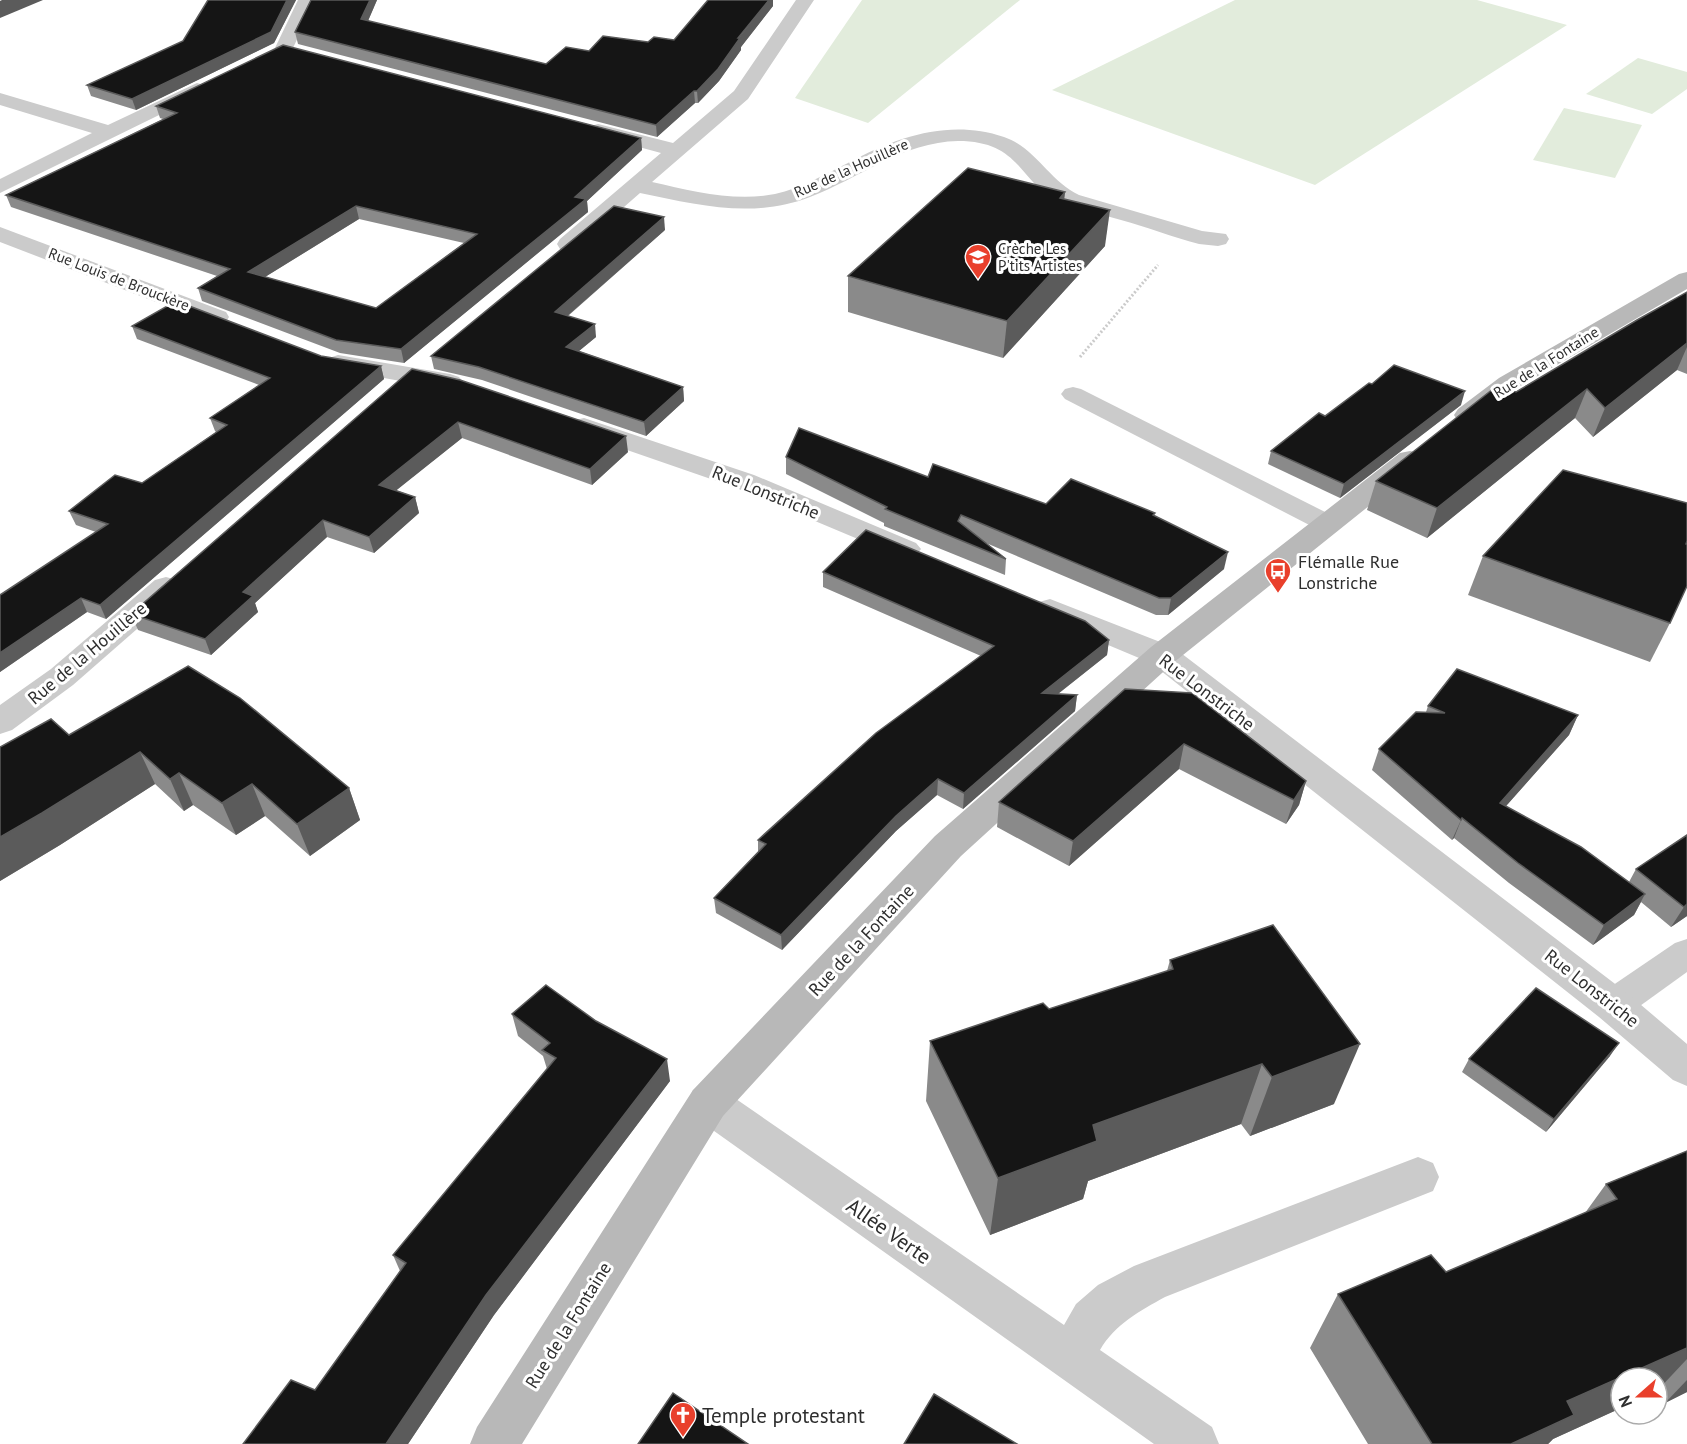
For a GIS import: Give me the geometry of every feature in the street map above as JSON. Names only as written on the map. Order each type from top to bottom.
[{"type":"street","points":[[284,48],[307,0]]},
{"type":"street","points":[[556,253],[638,186],[741,95],[805,0]]},
{"type":"street","points":[[264,57],[284,48],[308,54]]},
{"type":"street","points":[[0,187],[212,82]]},
{"type":"street","points":[[0,99],[109,132]]},
{"type":"street","points":[[585,127],[678,151]]},
{"type":"street","name":"Rue de la Houillère","points":[[638,186],[724,203],[779,200],[907,142],[944,135],[972,136],[1000,143],[1021,153],[1054,191],[1073,201],[1209,238]]},
{"type":"street","name":"Rue Louis de Brouckère","points":[[0,234],[234,324]]},
{"type":"street","name":"Rue de la Fontaine","points":[[494,1444],[708,1103],[948,846],[1162,656],[1508,383],[1687,279]]},
{"type":"street","points":[[312,354],[334,362],[419,366],[472,387]]},
{"type":"street","points":[[383,397],[419,366]]},
{"type":"street","name":"Rue Lonstriche","points":[[563,418],[744,481],[931,559]]},
{"type":"street","name":"Rue de la Houillère","points":[[0,722],[62,677],[187,568]]},
{"type":"street","name":"Rue Lonstriche","points":[[1030,600],[1162,656],[1613,1005],[1687,1068]]},
{"type":"street","name":"Allée Verte","points":[[708,1103],[1195,1444]]},
{"type":"street","points":[[1071,1357],[1092,1320],[1114,1301],[1150,1281],[1418,1177]]},
{"type":"lane","points":[[1073,394],[1328,524]]},
{"type":"lane","points":[[1613,1005],[1687,953]]},
{"type":"path","points":[[1079,359],[1161,262],[1209,238]]},
{"type":"green space","points":[[862,0],[1020,0],[868,123],[795,98]]},
{"type":"green space","points":[[1235,0],[1477,0],[1567,25],[1315,185],[1052,90]]},
{"type":"green space","points":[[1638,58],[1687,72],[1687,89],[1652,114],[1586,94]]},
{"type":"green space","points":[[1564,108],[1642,125],[1615,178],[1533,160]]},
{"type":"building","points":[[208,0],[287,0],[271,32],[132,99],[87,85],[183,41]]},
{"type":"building","points":[[311,0],[370,0],[361,19],[546,64],[566,47],[589,51],[603,36],[648,42],[654,37],[674,40],[708,0],[769,0],[738,38],[740,38],[718,69],[697,91],[694,91],[656,125],[295,32]]},
{"type":"building","points":[[283,45],[641,138],[575,197],[586,199],[401,349],[336,340],[198,288],[230,269],[6,195],[177,113],[156,106]],"holes":[[[356,206],[477,234],[376,308],[248,272]]]},
{"type":"building","name":"Crèche Les P'tits Artistes","points":[[968,168],[1065,192],[1060,198],[1110,210],[1007,321],[848,276]]},
{"type":"building","points":[[614,206],[664,217],[555,312],[595,324],[566,347],[683,387],[644,422],[479,367],[431,356]]},
{"type":"building","points":[[1687,292],[1687,343],[1605,408],[1587,389],[1437,508],[1376,481],[1498,385],[1516,392]]},
{"type":"building","points":[[176,301],[321,356],[381,366],[100,605],[81,598],[0,653],[0,595],[108,524],[69,511],[115,475],[142,483],[227,425],[210,418],[270,378],[132,326]]},
{"type":"building","points":[[1394,365],[1465,391],[1344,484],[1271,451],[1319,413],[1325,416],[1369,383],[1372,384]]},
{"type":"building","points":[[412,369],[460,380],[626,436],[590,469],[458,422],[379,485],[415,497],[369,537],[323,520],[243,592],[253,596],[205,639],[131,614]]},
{"type":"building","points":[[799,428],[928,477],[933,464],[1046,504],[1071,479],[1155,513],[1153,515],[1228,552],[1171,598],[1159,598],[961,515],[958,521],[1006,559],[885,509],[887,507],[786,457]]},
{"type":"building","points":[[1563,470],[1687,503],[1687,586],[1670,623],[1483,556]]},
{"type":"building","points":[[866,530],[1085,621],[1109,640],[1042,693],[1077,695],[964,793],[938,779],[896,816],[781,935],[714,898],[766,844],[758,840],[876,733],[994,646],[823,572]]},
{"type":"building","points":[[188,666],[240,698],[349,788],[297,824],[252,784],[222,803],[179,773],[170,779],[140,752],[0,837],[0,747],[51,719],[69,735]]},
{"type":"building","points":[[1457,669],[1578,715],[1500,803],[1581,847],[1645,894],[1604,925],[1518,863],[1462,818],[1461,820],[1379,749],[1416,712],[1445,713],[1428,706]]},
{"type":"building","points":[[1125,689],[1192,693],[1306,781],[1294,800],[1184,744],[1073,841],[999,802]]},
{"type":"building","points":[[1687,835],[1687,904],[1684,907],[1636,869]]},
{"type":"building","points":[[1273,925],[1360,1044],[1272,1077],[1262,1064],[1093,1125],[1097,1141],[998,1178],[930,1041],[1043,1003],[1049,1009],[1173,969],[1170,960]]},
{"type":"building","points":[[546,985],[596,1021],[667,1059],[486,1295],[386,1444],[243,1444],[291,1380],[315,1390],[406,1263],[393,1255],[556,1058],[542,1050],[550,1043],[512,1014]]},
{"type":"building","points":[[1536,988],[1619,1043],[1554,1119],[1469,1059]]},
{"type":"building","points":[[1687,1151],[1687,1348],[1646,1366],[1609,1366],[1609,1382],[1567,1401],[1574,1415],[1511,1444],[1432,1444],[1338,1294],[1431,1255],[1446,1272],[1617,1199],[1606,1184]]},
{"type":"building","points":[[673,1393],[748,1444],[638,1444]]},
{"type":"building","points":[[934,1394],[1017,1444],[904,1444]]},
{"type":"place","name":"Crèche Les P'tits Artistes","points":[[978,280]]},
{"type":"place","name":"Flémalle Rue Lonstriche","points":[[1278,594]]},
{"type":"place","name":"Temple protestant","points":[[683,1438]]}]
